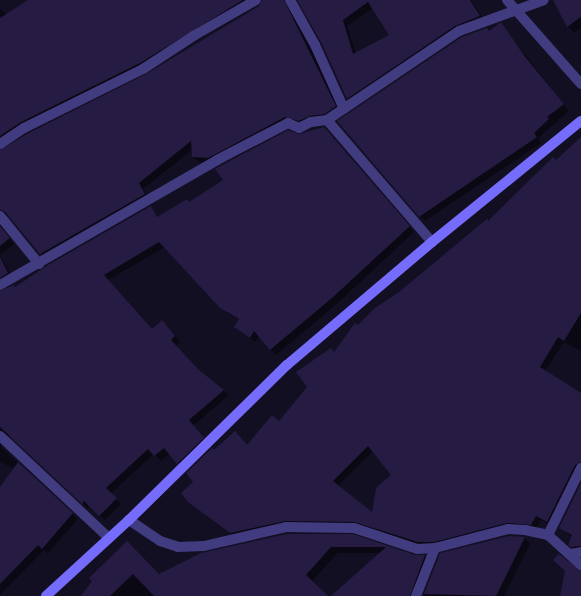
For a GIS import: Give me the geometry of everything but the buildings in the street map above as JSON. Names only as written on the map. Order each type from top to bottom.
[{"type":"street","points":[[0,144],[24,128],[143,69],[195,35],[256,0]]},
{"type":"street","points":[[290,0],[315,45],[344,109]]},
{"type":"street","points":[[507,0],[581,84]]},
{"type":"street","points":[[0,285],[39,264],[101,225],[288,123],[299,128],[311,122],[327,120],[459,31],[544,0]]},
{"type":"street","points":[[327,120],[432,242]]},
{"type":"street","points":[[46,596],[129,520],[287,365],[432,242],[581,121]]},
{"type":"street","points":[[0,216],[39,264]]},
{"type":"street","points":[[0,436],[109,538]]},
{"type":"street","points":[[548,535],[581,468]]},
{"type":"street","points":[[129,520],[160,541],[178,547],[204,546],[286,528],[354,528],[417,549],[435,548],[508,529],[548,535],[571,554],[581,565]]},
{"type":"street","points":[[416,596],[435,548]]},
{"type":"street","points":[[571,554],[581,552]]}]
